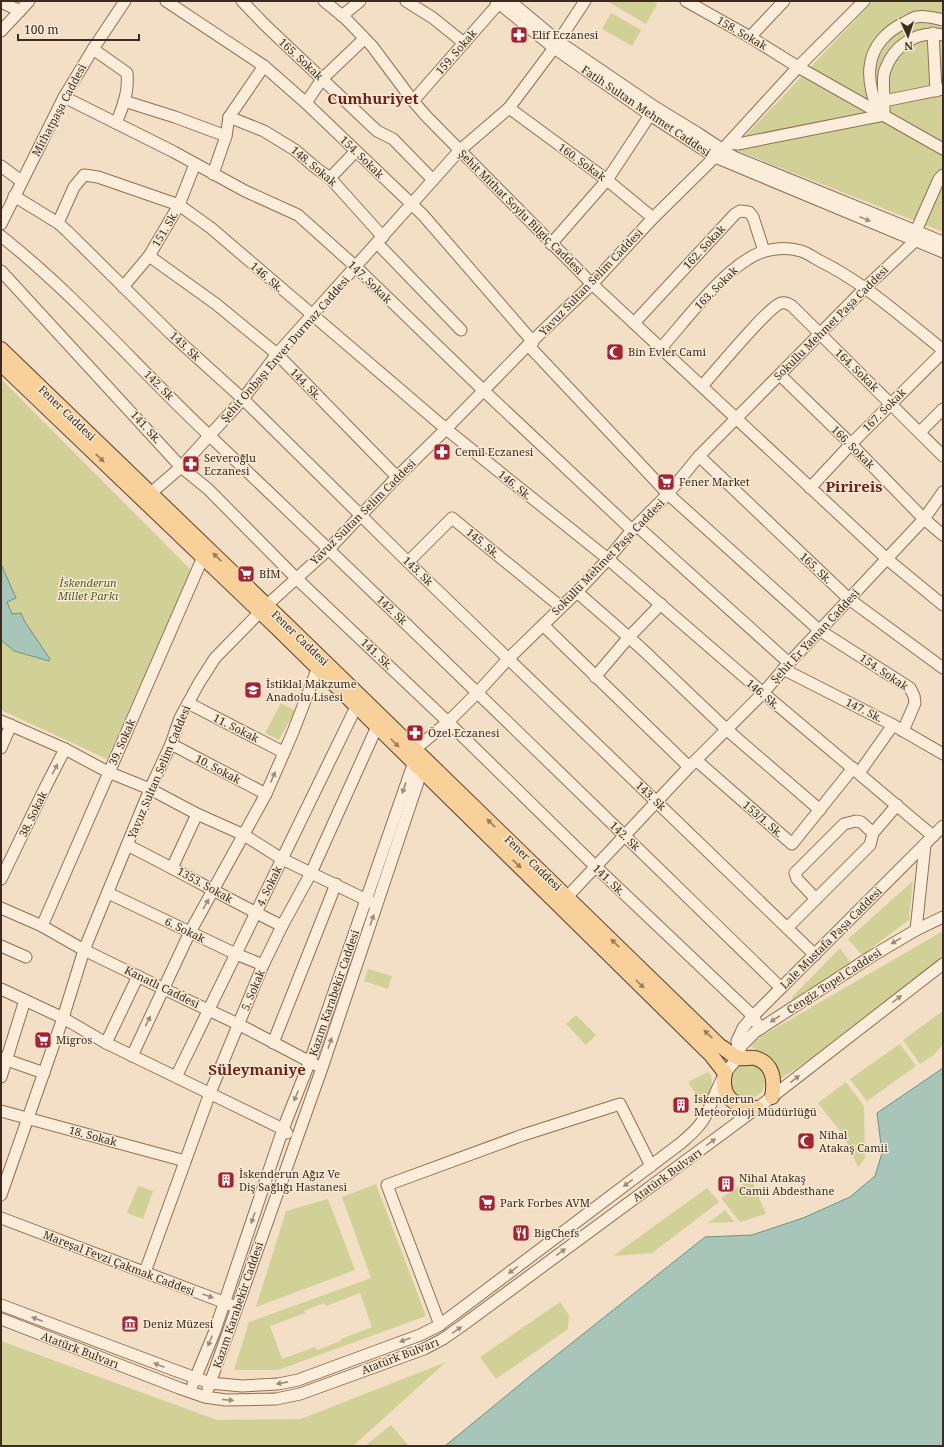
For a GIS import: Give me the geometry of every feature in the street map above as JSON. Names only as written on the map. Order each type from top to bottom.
[{"type":"main road","name":"Fener Caddesi","points":[[1,349],[151,493],[263,608],[417,758],[711,1055],[725,1072]]},
{"type":"main road","name":"Fener Caddesi","points":[[1,364],[203,557],[263,608]]},
{"type":"main road","name":"Fener Caddesi","points":[[417,758],[567,897],[720,1046],[739,1058]]},
{"type":"main road","points":[[725,1072],[723,1082],[726,1092],[730,1099],[737,1105],[746,1108],[764,1103],[774,1088],[774,1077],[770,1068],[762,1060],[754,1057],[739,1058]]},
{"type":"street","points":[[1,31],[29,1]]},
{"type":"street","name":"Mithatpaşa Caddesi","points":[[1,224],[64,97],[93,49],[125,1]]},
{"type":"street","name":"154. Sokak","points":[[166,1],[264,66],[306,103],[355,152],[423,215],[531,343],[668,494],[819,630],[910,688],[914,696],[915,703],[903,731]]},
{"type":"street","name":"Şehit Mithat Soylu Bilgiç Caddesi","points":[[324,1],[342,16],[372,46],[412,101],[551,244],[887,559],[943,605]]},
{"type":"street","points":[[342,16],[360,1]]},
{"type":"street","points":[[406,1],[433,18],[464,43]]},
{"type":"street","name":"Şehit Onbaşı Enver Durmaz Caddesi","points":[[151,493],[181,467],[243,399],[277,354],[459,151],[509,108],[556,44],[585,1]]},
{"type":"street","name":"158. Sokak","points":[[686,1],[750,37],[798,67],[943,149]]},
{"type":"street","points":[[750,37],[784,1]]},
{"type":"street","name":"Yavuz Sultan Selim Caddesi","points":[[1,1195],[3,1183],[44,1073],[84,950],[150,789],[171,744],[180,718],[199,683],[215,658],[263,608],[329,549],[397,477],[592,284],[653,218],[726,146],[798,67],[864,1]]},
{"type":"street","points":[[1,2],[20,11]]},
{"type":"street","name":"159. Sokak","points":[[412,101],[502,2]]},
{"type":"street","name":"Fatih Sultan Mehmet Caddesi","points":[[502,2],[650,116],[715,157],[917,235],[943,242]]},
{"type":"street","name":"165. Sokak","points":[[246,3],[322,79],[377,131],[393,139],[433,180]]},
{"type":"street","points":[[881,114],[870,84],[870,67],[873,53],[884,36],[895,27],[915,18],[929,17],[943,20]]},
{"type":"street","points":[[881,114],[884,100],[885,71],[895,52],[908,40],[920,36],[938,34],[940,90],[884,100]]},
{"type":"street","points":[[306,103],[322,79],[364,39]]},
{"type":"street","name":"Fatih Sultan Mehmet Caddesi","points":[[556,44],[655,107],[726,146],[734,157],[917,235],[943,252]]},
{"type":"street","points":[[93,49],[127,73],[128,84],[116,123]]},
{"type":"street","points":[[213,174],[226,136],[229,117],[264,66]]},
{"type":"street","name":"147. Sokak","points":[[64,97],[245,191],[298,215],[356,267],[484,391],[635,528]]},
{"type":"street","points":[[124,101],[226,136]]},
{"type":"street","name":"160. Sokak","points":[[509,108],[607,180],[653,218]]},
{"type":"street","points":[[726,146],[881,114]]},
{"type":"street","points":[[551,244],[607,180],[650,116]]},
{"type":"street","name":"148. Sokak","points":[[229,117],[264,131],[286,143],[330,178],[380,240],[461,330]]},
{"type":"street","points":[[330,178],[355,152]]},
{"type":"street","name":"151. Sk.","points":[[123,287],[149,256],[179,205],[195,164]]},
{"type":"street","points":[[1,166],[21,181]]},
{"type":"street","name":"146. Sk.","points":[[58,223],[74,186],[84,175],[104,178],[179,205],[211,228],[446,430],[608,559],[763,694],[933,836]]},
{"type":"street","points":[[917,235],[939,179],[943,175]]},
{"type":"street","name":"143. Sk","points":[[14,196],[58,223],[67,231],[170,332],[243,399],[408,562],[815,954]]},
{"type":"street","name":"162. Sokak","points":[[634,323],[735,214],[740,211],[749,212],[753,217],[764,251]]},
{"type":"street","name":"Sokullu Mehmet Paşa Caddesi","points":[[417,758],[448,722],[478,692],[508,658],[543,626],[608,559],[668,494],[699,456],[917,235]]},
{"type":"street","name":"142. Sk","points":[[1,236],[29,258],[80,306],[209,436],[478,692],[781,988]]},
{"type":"street","name":"163. Sokak","points":[[661,348],[702,301],[730,272],[749,258],[764,251],[782,248],[801,251],[832,267],[865,288],[943,351]]},
{"type":"street","name":"144. Sk.","points":[[149,256],[216,304],[277,354],[397,477]]},
{"type":"street","name":"141. Sk.","points":[[1,271],[181,467],[208,489],[296,578],[448,722],[596,867],[753,1016],[760,1029]]},
{"type":"street","name":"164. Sokak","points":[[702,386],[761,320],[775,307],[782,303],[788,304],[792,306],[891,403],[943,456]]},
{"type":"street","name":"167. Sokak","points":[[810,488],[851,444],[943,351]]},
{"type":"street","name":"166. Sokak","points":[[780,375],[851,444],[924,519],[943,534]]},
{"type":"street","points":[[920,432],[943,409]]},
{"type":"street","name":"165. Sk.","points":[[699,456],[849,599],[943,668]]},
{"type":"street","name":"Şehit Er Yaman Caddesi","points":[[567,897],[692,763],[763,694],[819,630],[924,519],[943,492]]},
{"type":"street","name":"145. Sk.","points":[[408,562],[452,518],[561,608]]},
{"type":"street","name":"147. Sk.","points":[[635,528],[786,666],[943,754]]},
{"type":"street","name":"39. Sokak","points":[[42,926],[203,557]]},
{"type":"street","points":[[577,592],[629,637],[726,729],[820,810]]},
{"type":"street","points":[[595,677],[629,637],[661,604]]},
{"type":"street","points":[[543,626],[595,677],[692,763]]},
{"type":"street","points":[[132,1056],[190,932],[214,891],[266,794],[320,663]]},
{"type":"street","name":"4. Sokak","points":[[176,1077],[358,701]]},
{"type":"street","name":"11. Sokak","points":[[188,703],[283,752]]},
{"type":"street","name":"5. Sokak","points":[[145,1272],[210,1093],[263,965],[311,873],[380,722]]},
{"type":"street","points":[[1,748],[6,723],[65,749],[108,772],[150,789],[197,814],[244,835],[282,859],[377,905]]},
{"type":"street","name":"153/1. Sk.","points":[[692,763],[792,844],[820,810],[856,771],[893,725]]},
{"type":"street","name":"10. Sokak","points":[[171,744],[266,794]]},
{"type":"street","name":"38. Sokak","points":[[1,879],[65,749]]},
{"type":"street","name":"Kazım Karabekir Caddesi","points":[[190,1392],[224,1302],[283,1129],[310,1062],[417,758]]},
{"type":"street","name":"Kazım Karabekir Caddesi","points":[[205,1397],[238,1307],[295,1140],[322,1068],[377,905],[417,758]]},
{"type":"street","points":[[787,928],[870,844],[873,832],[897,805]]},
{"type":"street","points":[[172,868],[197,814]]},
{"type":"street","points":[[816,899],[797,879],[795,873],[844,824],[856,821],[861,822],[873,832]]},
{"type":"street","name":"Lale Mustafa Paşa Caddesi","points":[[739,1058],[737,1041],[743,1028],[753,1016],[943,826]]},
{"type":"street","name":"1353. Sokak","points":[[127,845],[282,926]]},
{"type":"street","points":[[916,930],[924,845]]},
{"type":"street","points":[[273,1043],[336,884]]},
{"type":"street","name":"6. Sokak","points":[[108,893],[236,954],[263,965]]},
{"type":"street","name":"Kanatlı Caddesi","points":[[1,908],[42,926],[84,950],[238,1024],[322,1068]]},
{"type":"street","name":"Cengiz Topel Caddesi","points":[[739,1058],[741,1046],[755,1032],[872,956],[916,930],[943,917]]},
{"type":"street","points":[[1,946],[26,957]]},
{"type":"street","points":[[764,1103],[943,964]]},
{"type":"street","points":[[106,1043],[138,976]]},
{"type":"street","points":[[1,989],[63,1018],[132,1056],[283,1129],[295,1140]]},
{"type":"street","points":[[1,1077],[4,1059],[25,1000]]},
{"type":"street","points":[[725,1072],[739,1058]]},
{"type":"street","points":[[4,1059],[44,1073]]},
{"type":"street","name":"Atatürk Bulvarı","points":[[1,1305],[210,1383],[242,1386],[278,1384],[298,1380],[420,1335],[440,1325],[651,1166],[696,1130],[706,1116],[725,1072]]},
{"type":"street","name":"Atatürk Bulvarı","points":[[1,1319],[205,1397],[240,1400],[276,1399],[300,1394],[424,1349],[443,1339],[764,1103]]},
{"type":"street","points":[[440,1325],[387,1185],[523,1136],[620,1104],[651,1166]]},
{"type":"street","name":"18. Sokak","points":[[1,1111],[185,1160]]},
{"type":"street","name":"Mareşal Fevzi Çakmak Caddesi","points":[[1,1218],[238,1307]]},
{"type":"green space","points":[[607,1],[652,1],[657,4],[646,24]]},
{"type":"green space","points":[[873,1],[943,1],[943,232],[733,149]]},
{"type":"green space","points":[[611,13],[641,30],[632,46],[602,29]]},
{"type":"green space","name":"İskenderun Millet Parkı","points":[[1,379],[191,570],[107,759],[1,710]]},
{"type":"green space","points":[[281,703],[295,711],[279,740],[265,733]]},
{"type":"green space","points":[[913,881],[909,920],[862,955],[848,939]]},
{"type":"green space","points":[[943,931],[943,959],[815,1056],[777,1081],[771,1061],[748,1044]]},
{"type":"green space","points":[[840,948],[850,962],[792,1000],[793,996]]},
{"type":"green space","points":[[368,969],[392,976],[388,989],[364,981]]},
{"type":"green space","points":[[943,1011],[943,1044],[934,1055],[920,1064],[903,1040]]},
{"type":"green space","points":[[576,1015],[596,1035],[586,1045],[566,1024]]},
{"type":"green space","points":[[900,1044],[916,1066],[867,1101],[850,1079]]},
{"type":"green space","points":[[747,1063],[757,1066],[762,1071],[765,1081],[762,1091],[757,1096],[747,1099],[737,1096],[732,1091],[729,1081],[732,1071],[737,1066]]},
{"type":"green space","points":[[708,1072],[711,1075],[712,1088],[704,1108],[688,1082]]},
{"type":"green space","points":[[846,1082],[864,1106],[865,1158],[858,1167],[844,1136],[818,1103]]},
{"type":"green space","points":[[751,1179],[766,1214],[740,1222],[721,1198]]},
{"type":"green space","points":[[376,1184],[426,1316],[278,1370],[234,1370],[249,1322],[371,1278],[342,1197]],"holes":[[[360,1293],[372,1327],[317,1350],[315,1347],[282,1359],[270,1326],[305,1313],[304,1311],[324,1303],[326,1306]]]},
{"type":"green space","points":[[138,1186],[153,1191],[143,1219],[127,1213]]},
{"type":"green space","points":[[707,1188],[719,1202],[652,1253],[613,1256]]},
{"type":"green space","points":[[328,1199],[355,1270],[256,1307],[286,1211]]},
{"type":"green space","points":[[725,1210],[734,1222],[708,1223]]},
{"type":"green space","points":[[560,1302],[569,1315],[568,1329],[496,1379],[480,1357]]},
{"type":"green space","points":[[1,1341],[217,1420],[301,1419],[446,1362],[353,1446],[1,1446]]},
{"type":"green space","points":[[391,1425],[409,1446],[365,1446]]},
{"type":"shaded area","points":[[1,564],[16,598],[7,602],[12,614],[21,613],[25,622],[50,659],[49,661],[14,651],[1,640]]},
{"type":"shaded area","points":[[943,1068],[943,1446],[445,1446],[705,1237],[752,1235],[803,1218],[850,1197],[875,1176],[882,1153],[877,1113]]},
{"type":"place","name":"Elif Eczanesi","points":[[519,35]]},
{"type":"place","name":"Bin Evler Cami","points":[[615,352]]},
{"type":"place","name":"Cemil Eczanesi","points":[[442,452]]},
{"type":"place","name":"Severoğlu Eczanesi","points":[[191,464]]},
{"type":"place","name":"Fener Market","points":[[666,482]]},
{"type":"place","name":"BİM","points":[[246,574]]},
{"type":"place","name":"İstiklal Makzume Anadolu Lisesi","points":[[253,690]]},
{"type":"place","name":"Özel Eczanesi","points":[[415,733]]},
{"type":"place","name":"Migros","points":[[43,1040]]},
{"type":"place","name":"İskenderun Meteoroloji Müdürlüğü","points":[[681,1105]]},
{"type":"place","name":"Nihal Atakaş Camii","points":[[806,1141]]},
{"type":"place","name":"İskenderun Ağız Ve Diş Sağlığı Hastanesi","points":[[226,1180]]},
{"type":"place","name":"Nihal Atakaş Camii Abdesthane","points":[[726,1184]]},
{"type":"place","name":"Park Forbes AVM","points":[[487,1203]]},
{"type":"place","name":"BigChefs","points":[[521,1233]]},
{"type":"place","name":"Deniz Müzesi","points":[[130,1324]]},
{"type":"district","name":"Cumhuriyet","points":[[373,99]]},
{"type":"district","name":"Pirireis","points":[[854,487]]},
{"type":"district","name":"Süleymaniye","points":[[257,1070]]}]
